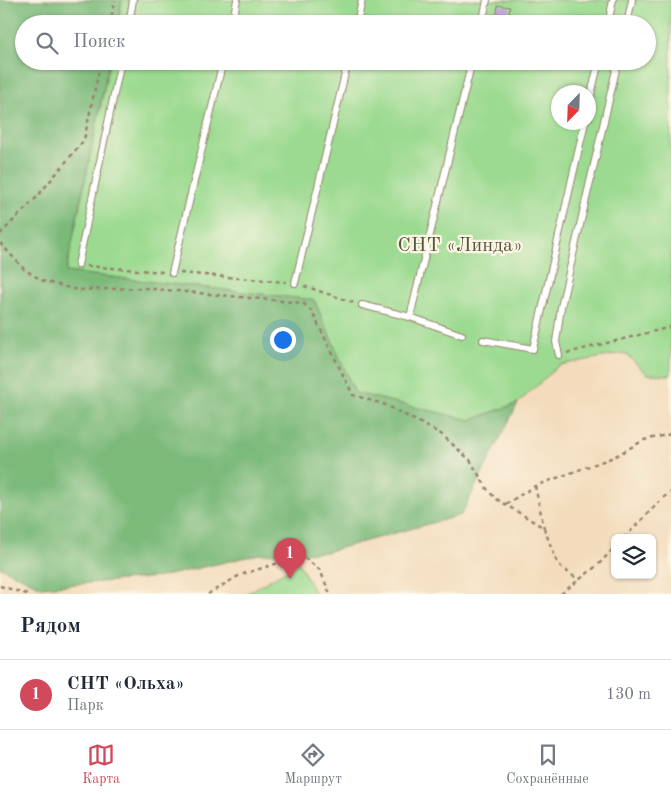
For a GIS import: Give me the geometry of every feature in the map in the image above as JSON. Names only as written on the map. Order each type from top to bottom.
[{"type":"lane","points":[[130,15],[133,0]]},
{"type":"lane","points":[[234,15],[237,0]]},
{"type":"lane","points":[[359,15],[362,0]]},
{"type":"lane","points":[[484,15],[487,0]]},
{"type":"lane","points":[[610,15],[613,0]]},
{"type":"lane","points":[[629,15],[632,0]]},
{"type":"lane","points":[[78,265],[119,70]]},
{"type":"lane","points":[[172,273],[221,70]]},
{"type":"lane","points":[[295,282],[346,70]]},
{"type":"lane","points":[[410,317],[470,70]]},
{"type":"lane","points":[[593,85],[597,70]]},
{"type":"lane","points":[[559,355],[556,342],[561,308],[616,70]]},
{"type":"lane","points":[[483,340],[533,349],[583,130]]},
{"type":"lane","points":[[362,305],[410,317],[462,335]]},
{"type":"path","points":[[112,15],[115,0]]},
{"type":"path","points":[[0,234],[36,198],[84,140],[99,70]]},
{"type":"path","points":[[0,243],[24,270],[44,281],[77,290],[144,288],[302,303],[312,312],[353,395],[386,405],[441,434],[470,460],[486,489],[494,498],[544,528]]},
{"type":"path","points":[[78,265],[295,282],[362,305]]},
{"type":"path","points":[[559,355],[671,327]]},
{"type":"path","points":[[505,504],[535,486],[614,456],[644,440],[671,434]]},
{"type":"path","points":[[535,486],[544,528],[556,560],[562,568],[579,580]]},
{"type":"path","points":[[628,534],[662,498],[671,492]]},
{"type":"path","points":[[561,594],[599,564],[611,551]]},
{"type":"path","points":[[208,594],[240,574],[288,560],[306,559],[320,570],[330,594]]},
{"type":"path","points":[[0,586],[27,594]]},
{"type":"green space","points":[[0,0],[122,0],[119,15],[15,15],[15,70],[107,70],[66,272],[314,300],[355,393],[470,420],[518,403],[461,515],[326,552],[260,554],[160,577],[41,587],[0,567]]},
{"type":"green space","name":"СНТ «Линда»","points":[[122,0],[671,0],[671,375],[647,374],[625,353],[559,365],[518,403],[470,420],[355,393],[314,300],[66,272],[108,70],[656,70],[656,15],[120,15]]},
{"type":"green space","points":[[299,563],[315,594],[246,594]]},
{"type":"building","points":[[498,5],[510,7],[508,15],[497,15]]},
{"type":"place","name":"СНТ «Ольха»","points":[[290,579]]}]
